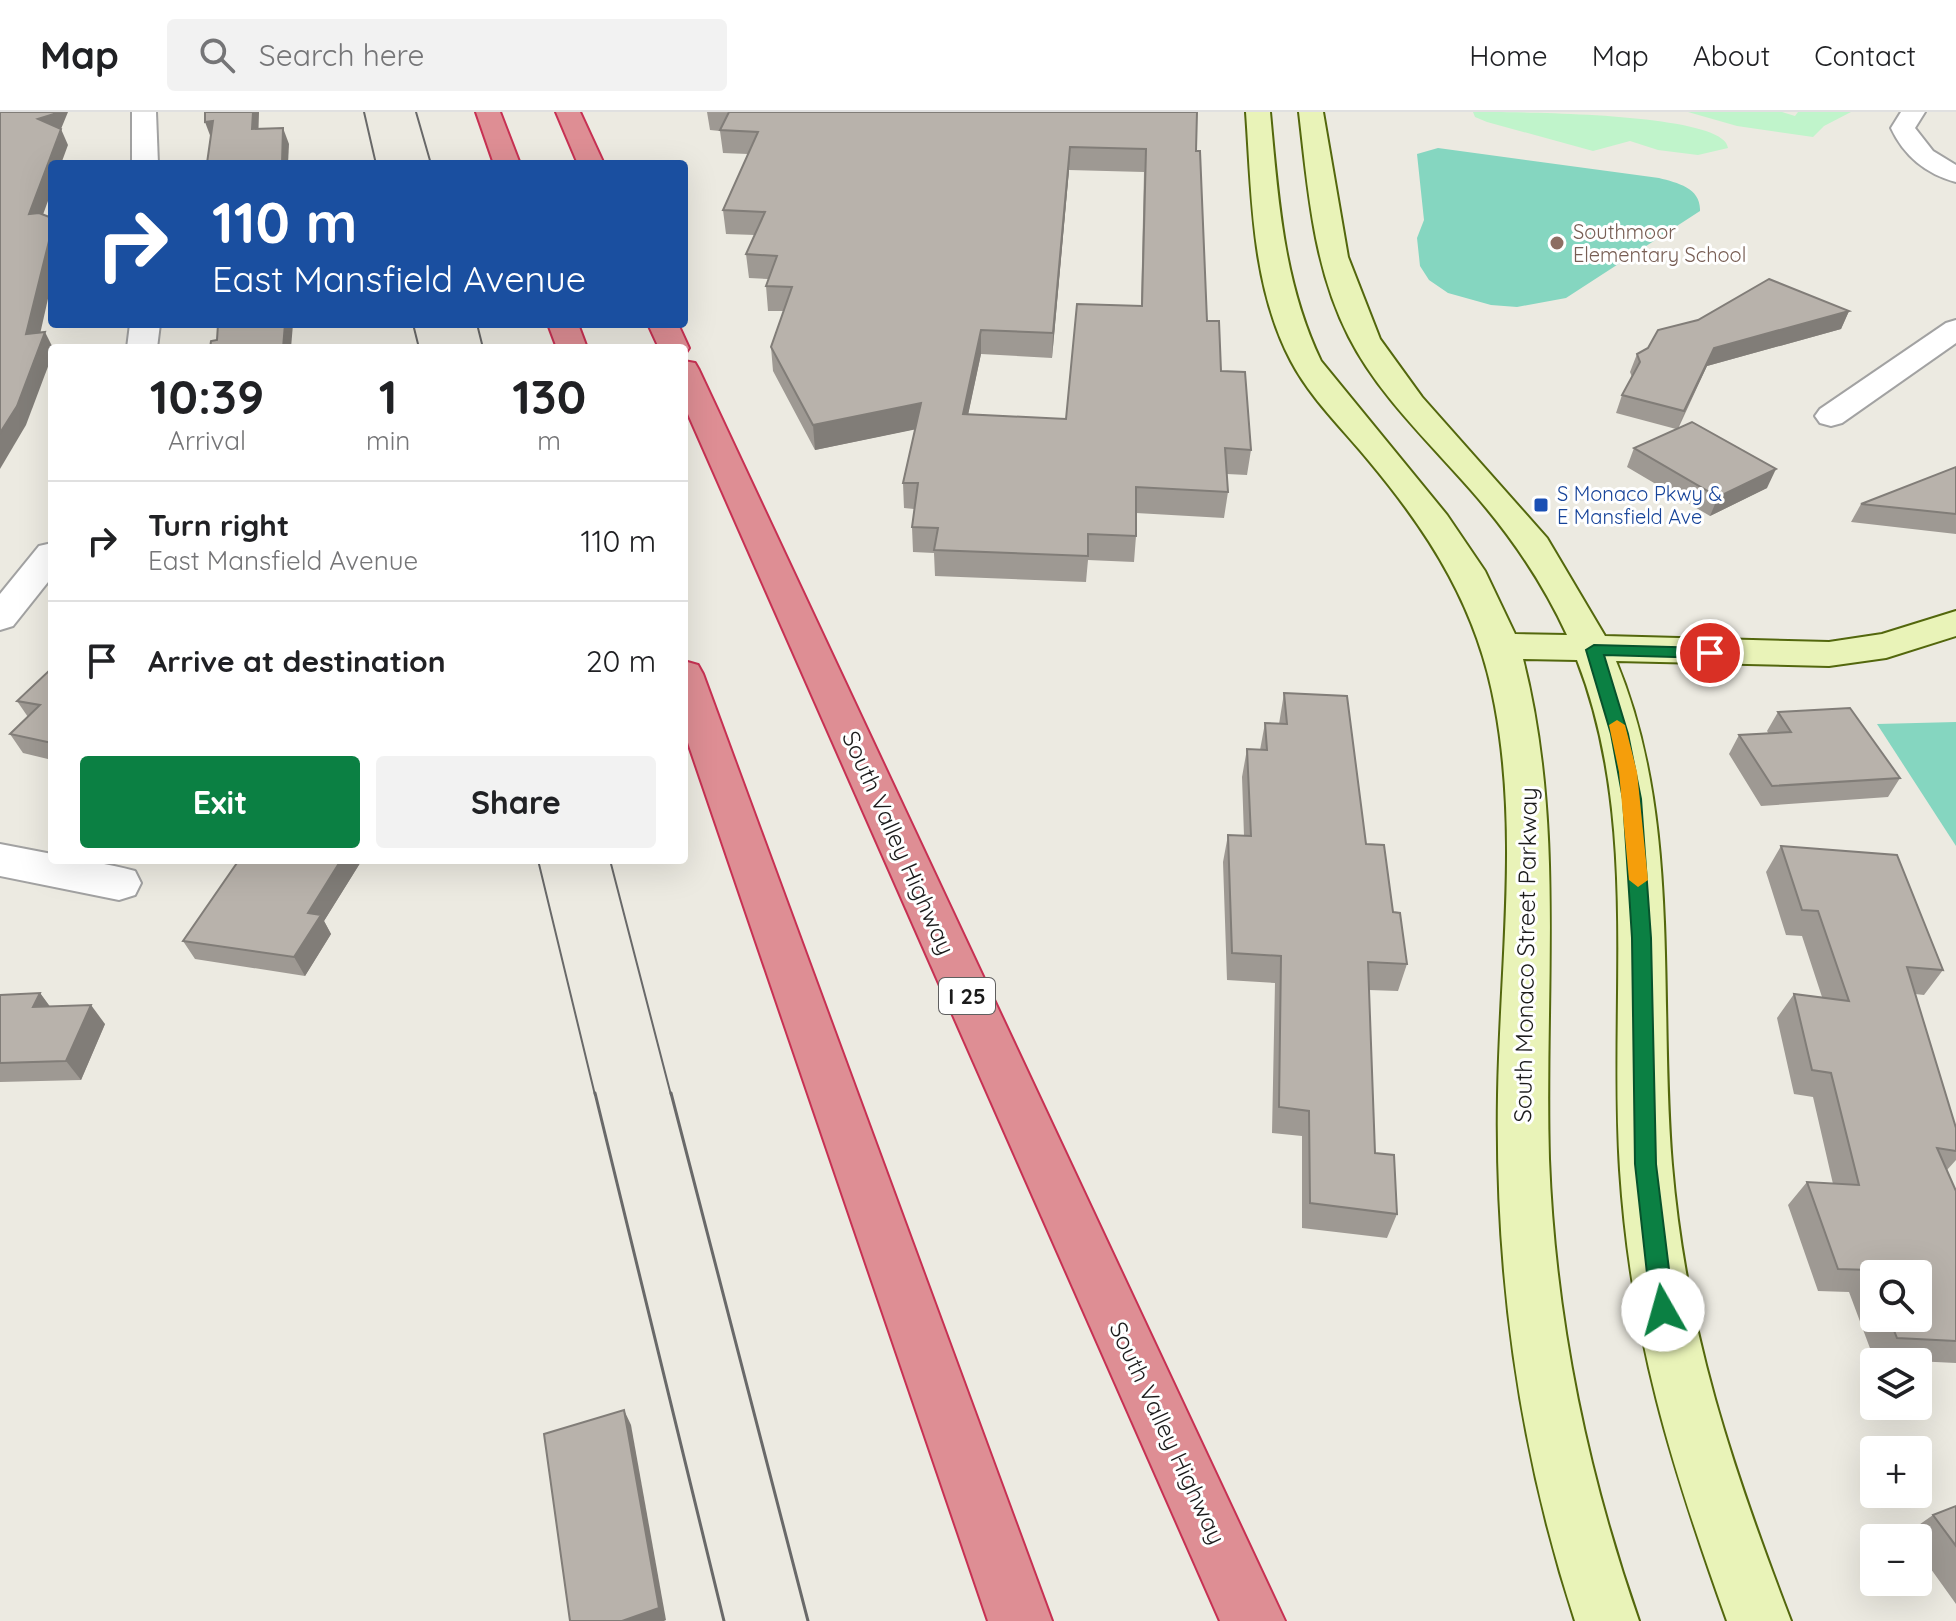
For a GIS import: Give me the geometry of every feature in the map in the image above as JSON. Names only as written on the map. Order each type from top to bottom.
[{"type":"highway","points":[[488,112],[506,160]]},
{"type":"highway","points":[[568,112],[589,160]]},
{"type":"highway","name":"South Valley Highway","points":[[688,379],[1253,1621]]},
{"type":"highway","points":[[688,685],[1020,1621]]},
{"type":"main road","name":"South Monaco Street Parkway","points":[[1258,112],[1277,279],[1299,347],[1323,387],[1381,454],[1453,552],[1477,592],[1501,646],[1517,708],[1529,783],[1523,1108],[1531,1283],[1562,1465],[1607,1621]]},
{"type":"main road","points":[[1311,112],[1328,239],[1347,301],[1365,338],[1414,408],[1532,543],[1594,650],[1619,734],[1632,799],[1641,938],[1646,1164],[1663,1310],[1705,1470],[1759,1621]]},
{"type":"main road","points":[[1501,646],[1784,654],[1854,652],[1886,646],[1956,623]]},
{"type":"street","points":[[144,112],[145,160]]},
{"type":"street","points":[[1913,112],[1903,128],[1910,143],[1921,156],[1956,174]]},
{"type":"street","points":[[1831,416],[1956,329]]},
{"type":"street","points":[[0,618],[48,559]]},
{"type":"street","points":[[0,860],[119,883]]},
{"type":"green space","points":[[1473,112],[1614,116],[1656,121],[1693,127],[1718,136],[1728,148],[1698,155],[1658,150],[1630,141],[1593,151],[1487,122],[1475,117]]},
{"type":"green space","points":[[1688,112],[1782,112],[1795,116],[1798,112],[1851,112],[1824,126],[1813,137],[1737,126]]},
{"type":"green space","points":[[1438,148],[1659,178],[1692,192],[1697,197],[1700,211],[1566,298],[1517,307],[1491,305],[1448,293],[1429,280],[1420,266],[1417,238],[1424,220],[1417,154]]},
{"type":"green space","points":[[1956,722],[1956,846],[1877,724]]},
{"type":"building","points":[[0,112],[54,112],[38,119],[61,129],[29,214],[48,216],[48,245],[26,334],[45,332],[17,406],[0,433]]},
{"type":"building","points":[[205,112],[253,112],[252,129],[283,128],[282,160],[207,160],[213,121],[205,122]]},
{"type":"building","points":[[729,112],[1197,112],[1196,151],[1200,151],[1207,321],[1219,321],[1221,371],[1245,372],[1251,450],[1225,448],[1228,492],[1136,487],[1136,536],[1088,534],[1088,556],[934,550],[938,528],[912,527],[918,483],[903,483],[921,403],[813,425],[771,347],[792,287],[766,286],[777,256],[746,254],[765,212],[723,210],[758,132],[720,130]],"holes":[[[1070,147],[1146,149],[1142,306],[1077,304],[1066,419],[963,414],[981,330],[1053,333]]]},
{"type":"building","points":[[1769,279],[1849,311],[1714,348],[1684,411],[1622,395],[1640,362],[1637,354],[1648,348],[1658,330],[1698,320]]},
{"type":"building","points":[[218,328],[285,328],[283,344],[211,344],[217,340]]},
{"type":"building","points":[[1692,422],[1776,469],[1718,497],[1634,448]]},
{"type":"building","points":[[1956,467],[1956,514],[1861,504]]},
{"type":"building","points":[[48,672],[48,742],[10,734],[40,705],[17,701]]},
{"type":"building","points":[[1284,693],[1347,696],[1366,844],[1384,845],[1393,912],[1400,913],[1407,964],[1368,962],[1375,1153],[1394,1155],[1397,1214],[1310,1203],[1309,1111],[1279,1107],[1281,956],[1232,953],[1228,835],[1251,836],[1247,749],[1267,750],[1265,723],[1287,724]]},
{"type":"building","points":[[1850,708],[1900,778],[1772,786],[1739,735],[1791,732],[1778,712]]},
{"type":"building","points":[[1781,846],[1897,855],[1943,970],[1907,967],[1956,1128],[1956,1151],[1937,1148],[1956,1191],[1956,1341],[1897,1338],[1895,1332],[1932,1332],[1932,1260],[1860,1260],[1860,1270],[1838,1269],[1807,1182],[1859,1185],[1831,1073],[1812,1070],[1794,994],[1849,1001],[1818,911],[1802,910]]},
{"type":"building","points":[[236,864],[339,864],[308,913],[321,915],[294,957],[183,941]]},
{"type":"building","points":[[40,993],[33,1007],[91,1005],[66,1061],[0,1063],[0,995]]},
{"type":"building","points":[[624,1410],[659,1608],[622,1621],[570,1621],[544,1434]]},
{"type":"building","points":[[1956,1506],[1956,1546],[1933,1515]]},
{"type":"tram line","points":[[364,112],[375,160]]},
{"type":"tram line","points":[[416,112],[430,160]]},
{"type":"tram line","points":[[414,328],[418,344]]},
{"type":"tram line","points":[[478,328],[482,344]]},
{"type":"tram line","points":[[539,864],[595,1095]]},
{"type":"tram line","points":[[611,864],[671,1095]]},
{"type":"tram line","points":[[595,1093],[724,1621]]},
{"type":"tram line","points":[[671,1093],[808,1621]]},
{"type":"slow traffic","points":[[1617,725],[1632,799],[1638,880]]},
{"type":"place","name":"Southmoor Elementary School","points":[[1557,243]]},
{"type":"place","name":"S Monaco Pkwy & E Mansfield Ave","points":[[1541,505]]},
{"type":"route","points":[[1663,1310],[1646,1164],[1641,938],[1632,799],[1619,734],[1594,650],[1710,653]]}]
